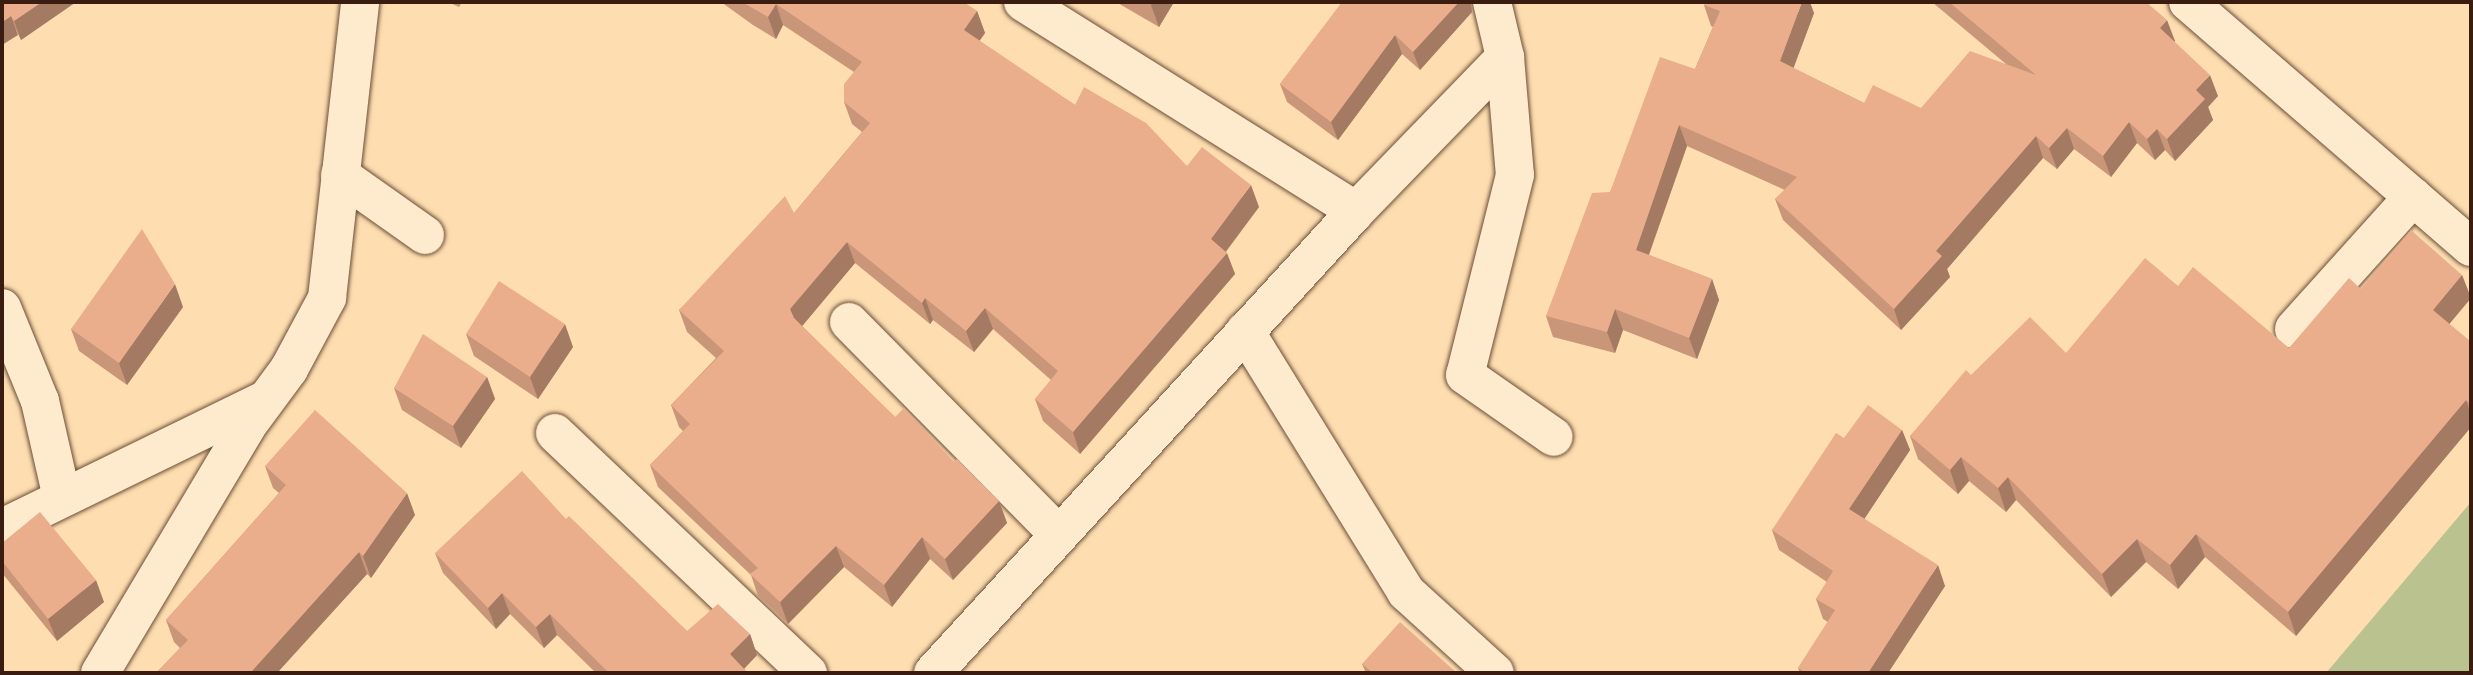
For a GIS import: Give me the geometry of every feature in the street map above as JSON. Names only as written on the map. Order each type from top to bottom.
[{"type":"street","points":[[100,673],[266,399],[289,369],[327,298],[360,2]]},
{"type":"street","points":[[1023,2],[1356,211]]},
{"type":"street","points":[[1492,2],[1505,57],[1516,175],[1465,375],[1554,438]]},
{"type":"street","points":[[2188,2],[2471,247]]},
{"type":"street","points":[[933,673],[1356,211],[1505,57]]},
{"type":"street","points":[[340,175],[425,235]]},
{"type":"street","points":[[2294,329],[2413,197]]},
{"type":"street","points":[[2,308],[40,401],[62,498]]},
{"type":"street","points":[[849,322],[1059,535]]},
{"type":"street","points":[[1245,331],[1406,592],[1495,673]]},
{"type":"street","points":[[2,527],[266,399]]},
{"type":"street","points":[[555,433],[808,673]]},
{"type":"green space","points":[[2471,502],[2471,673],[2326,673]]},
{"type":"building","points":[[2,2],[42,2],[14,21],[11,16],[2,22]]},
{"type":"building","points":[[742,2],[963,2],[977,11],[964,30],[1075,105],[1084,87],[1146,123],[1187,166],[1202,147],[1251,185],[1211,239],[1227,253],[1073,432],[1035,399],[1058,371],[985,308],[966,331],[925,298],[922,303],[847,242],[790,309],[794,318],[895,417],[904,408],[954,462],[957,459],[999,501],[945,559],[922,537],[884,585],[836,546],[780,602],[750,574],[758,568],[650,465],[690,424],[671,405],[724,351],[679,310],[785,196],[794,213],[870,123],[844,102],[844,84],[862,62],[776,4],[768,17]]},
{"type":"building","points":[[1342,2],[1459,2],[1413,52],[1395,35],[1331,122],[1280,84]]},
{"type":"building","points":[[1705,2],[1802,2],[1780,61],[1864,103],[1873,85],[1921,108],[1970,51],[2036,75],[1949,2],[2146,2],[2167,20],[2160,28],[2210,75],[2196,90],[2205,99],[2167,139],[2157,129],[2147,139],[2129,122],[2103,156],[2067,128],[2049,148],[2036,136],[1936,251],[1942,256],[1894,309],[1775,199],[1797,177],[1679,125],[1636,250],[1712,279],[1689,338],[1615,309],[1607,332],[1546,316],[1592,193],[1610,192],[1660,57],[1695,69],[1720,11],[1704,5]]},
{"type":"building","points":[[142,229],[175,284],[119,363],[71,329]]},
{"type":"building","points":[[2411,230],[2462,275],[2433,310],[2471,342],[2471,404],[2466,400],[2288,612],[2196,534],[2170,565],[2137,539],[2102,574],[2008,477],[1998,488],[1961,457],[1950,470],[1910,436],[1966,370],[1971,375],[2030,317],[2066,353],[2145,258],[2178,286],[2193,267],[2289,348],[2349,278],[2361,289]]},
{"type":"building","points":[[499,281],[565,324],[530,377],[466,334]]},
{"type":"building","points":[[423,334],[487,377],[453,426],[394,388]]},
{"type":"building","points":[[1868,405],[1902,430],[1849,509],[1938,565],[1868,673],[1806,673],[1798,668],[1835,610],[1816,599],[1833,571],[1772,530],[1836,433],[1844,438]]},
{"type":"building","points":[[315,410],[407,493],[363,556],[359,552],[252,671],[254,673],[161,673],[158,671],[188,640],[166,620],[286,485],[265,466]]},
{"type":"building","points":[[522,471],[566,519],[569,516],[687,631],[718,604],[750,634],[730,654],[748,673],[609,673],[550,614],[536,627],[502,593],[488,608],[435,553]]},
{"type":"building","points":[[40,512],[96,580],[48,619],[2,561],[2,543]]},
{"type":"building","points":[[1400,622],[1457,673],[1373,673],[1362,664]]}]
